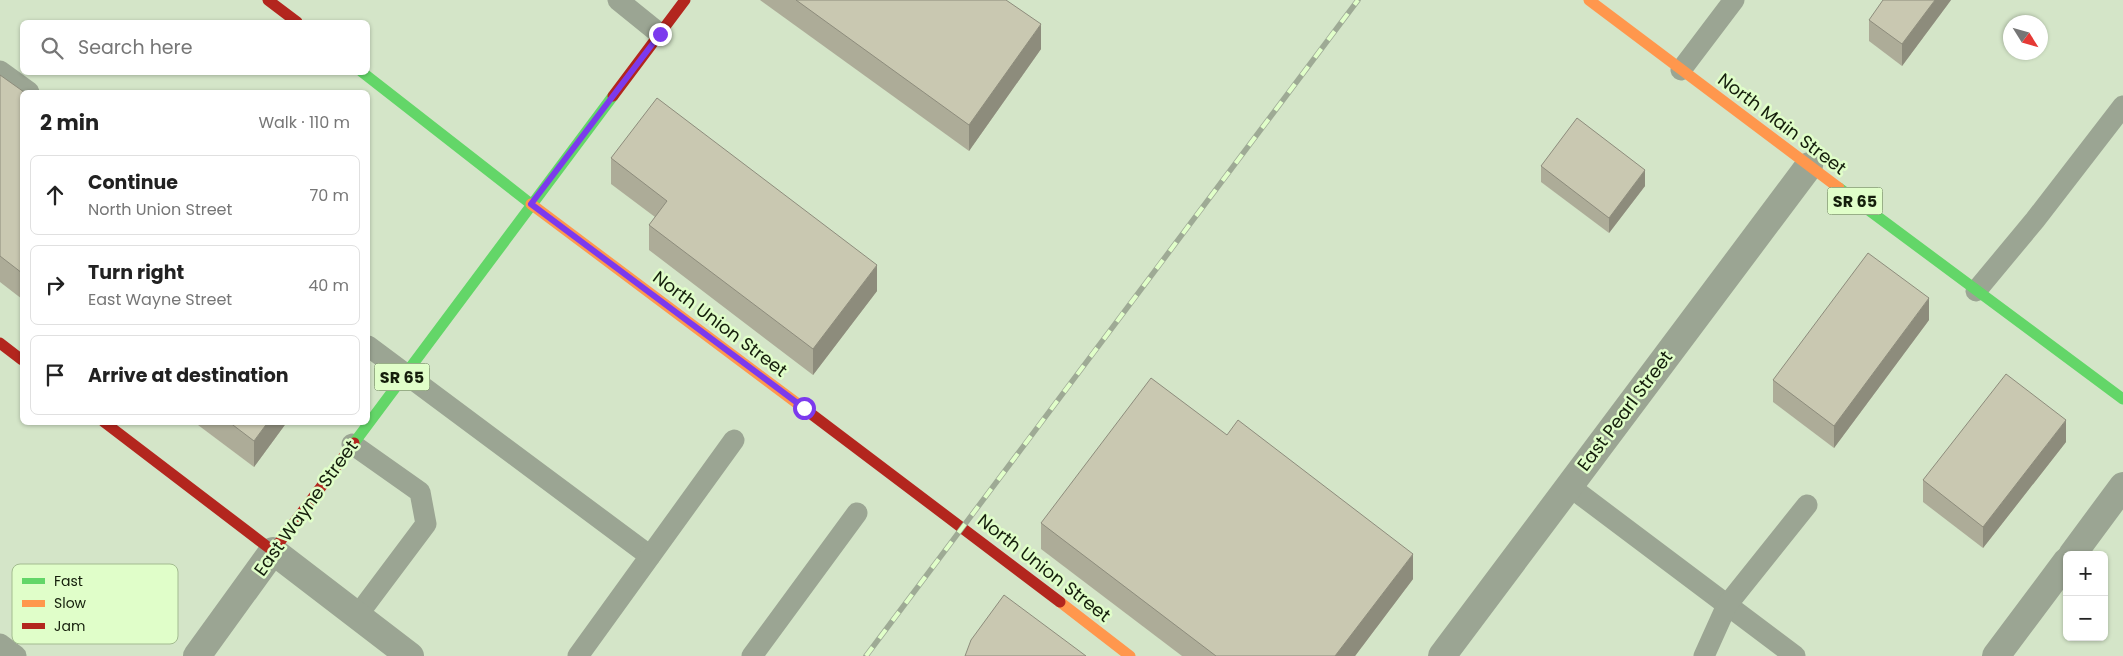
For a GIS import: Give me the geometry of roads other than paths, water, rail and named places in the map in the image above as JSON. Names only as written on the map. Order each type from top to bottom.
[{"type":"main road","points":[[268,0],[294,20]]},
{"type":"main road","name":"East Wayne Street","points":[[370,420],[685,0]]},
{"type":"main road","name":"North Main Street","points":[[1589,0],[1808,166],[2123,399]]},
{"type":"main road","name":"North Union Street","points":[[366,75],[531,204],[951,518],[1130,656]]},
{"type":"main road","points":[[0,343],[20,358]]},
{"type":"main road","points":[[108,425],[273,552]]},
{"type":"main road","name":"East Wayne Street","points":[[273,552],[366,425]]},
{"type":"street","name":"East Pearl Street","points":[[1442,656],[1808,166]]},
{"type":"street","points":[[2075,551],[2123,486]]},
{"type":"street","points":[[273,552],[410,656]]},
{"type":"street","name":"East Wayne Street","points":[[197,656],[273,552]]},
{"type":"street","points":[[1996,656],[2063,566]]},
{"type":"lane","points":[[618,0],[660,34]]},
{"type":"lane","points":[[1681,70],[1734,0]]},
{"type":"lane","points":[[0,71],[26,90]]},
{"type":"lane","points":[[1976,290],[2035,220],[2123,106]]},
{"type":"lane","points":[[370,347],[650,556]]},
{"type":"lane","points":[[578,656],[734,440]]},
{"type":"lane","points":[[352,444],[420,492],[426,524],[357,616]]},
{"type":"lane","points":[[1569,486],[1796,656]]},
{"type":"lane","points":[[1704,656],[1727,605],[1807,505]]},
{"type":"lane","points":[[752,656],[857,513]]},
{"type":"lane","points":[[0,644],[16,656]]},
{"type":"railway","points":[[866,656],[1358,0]]}]
